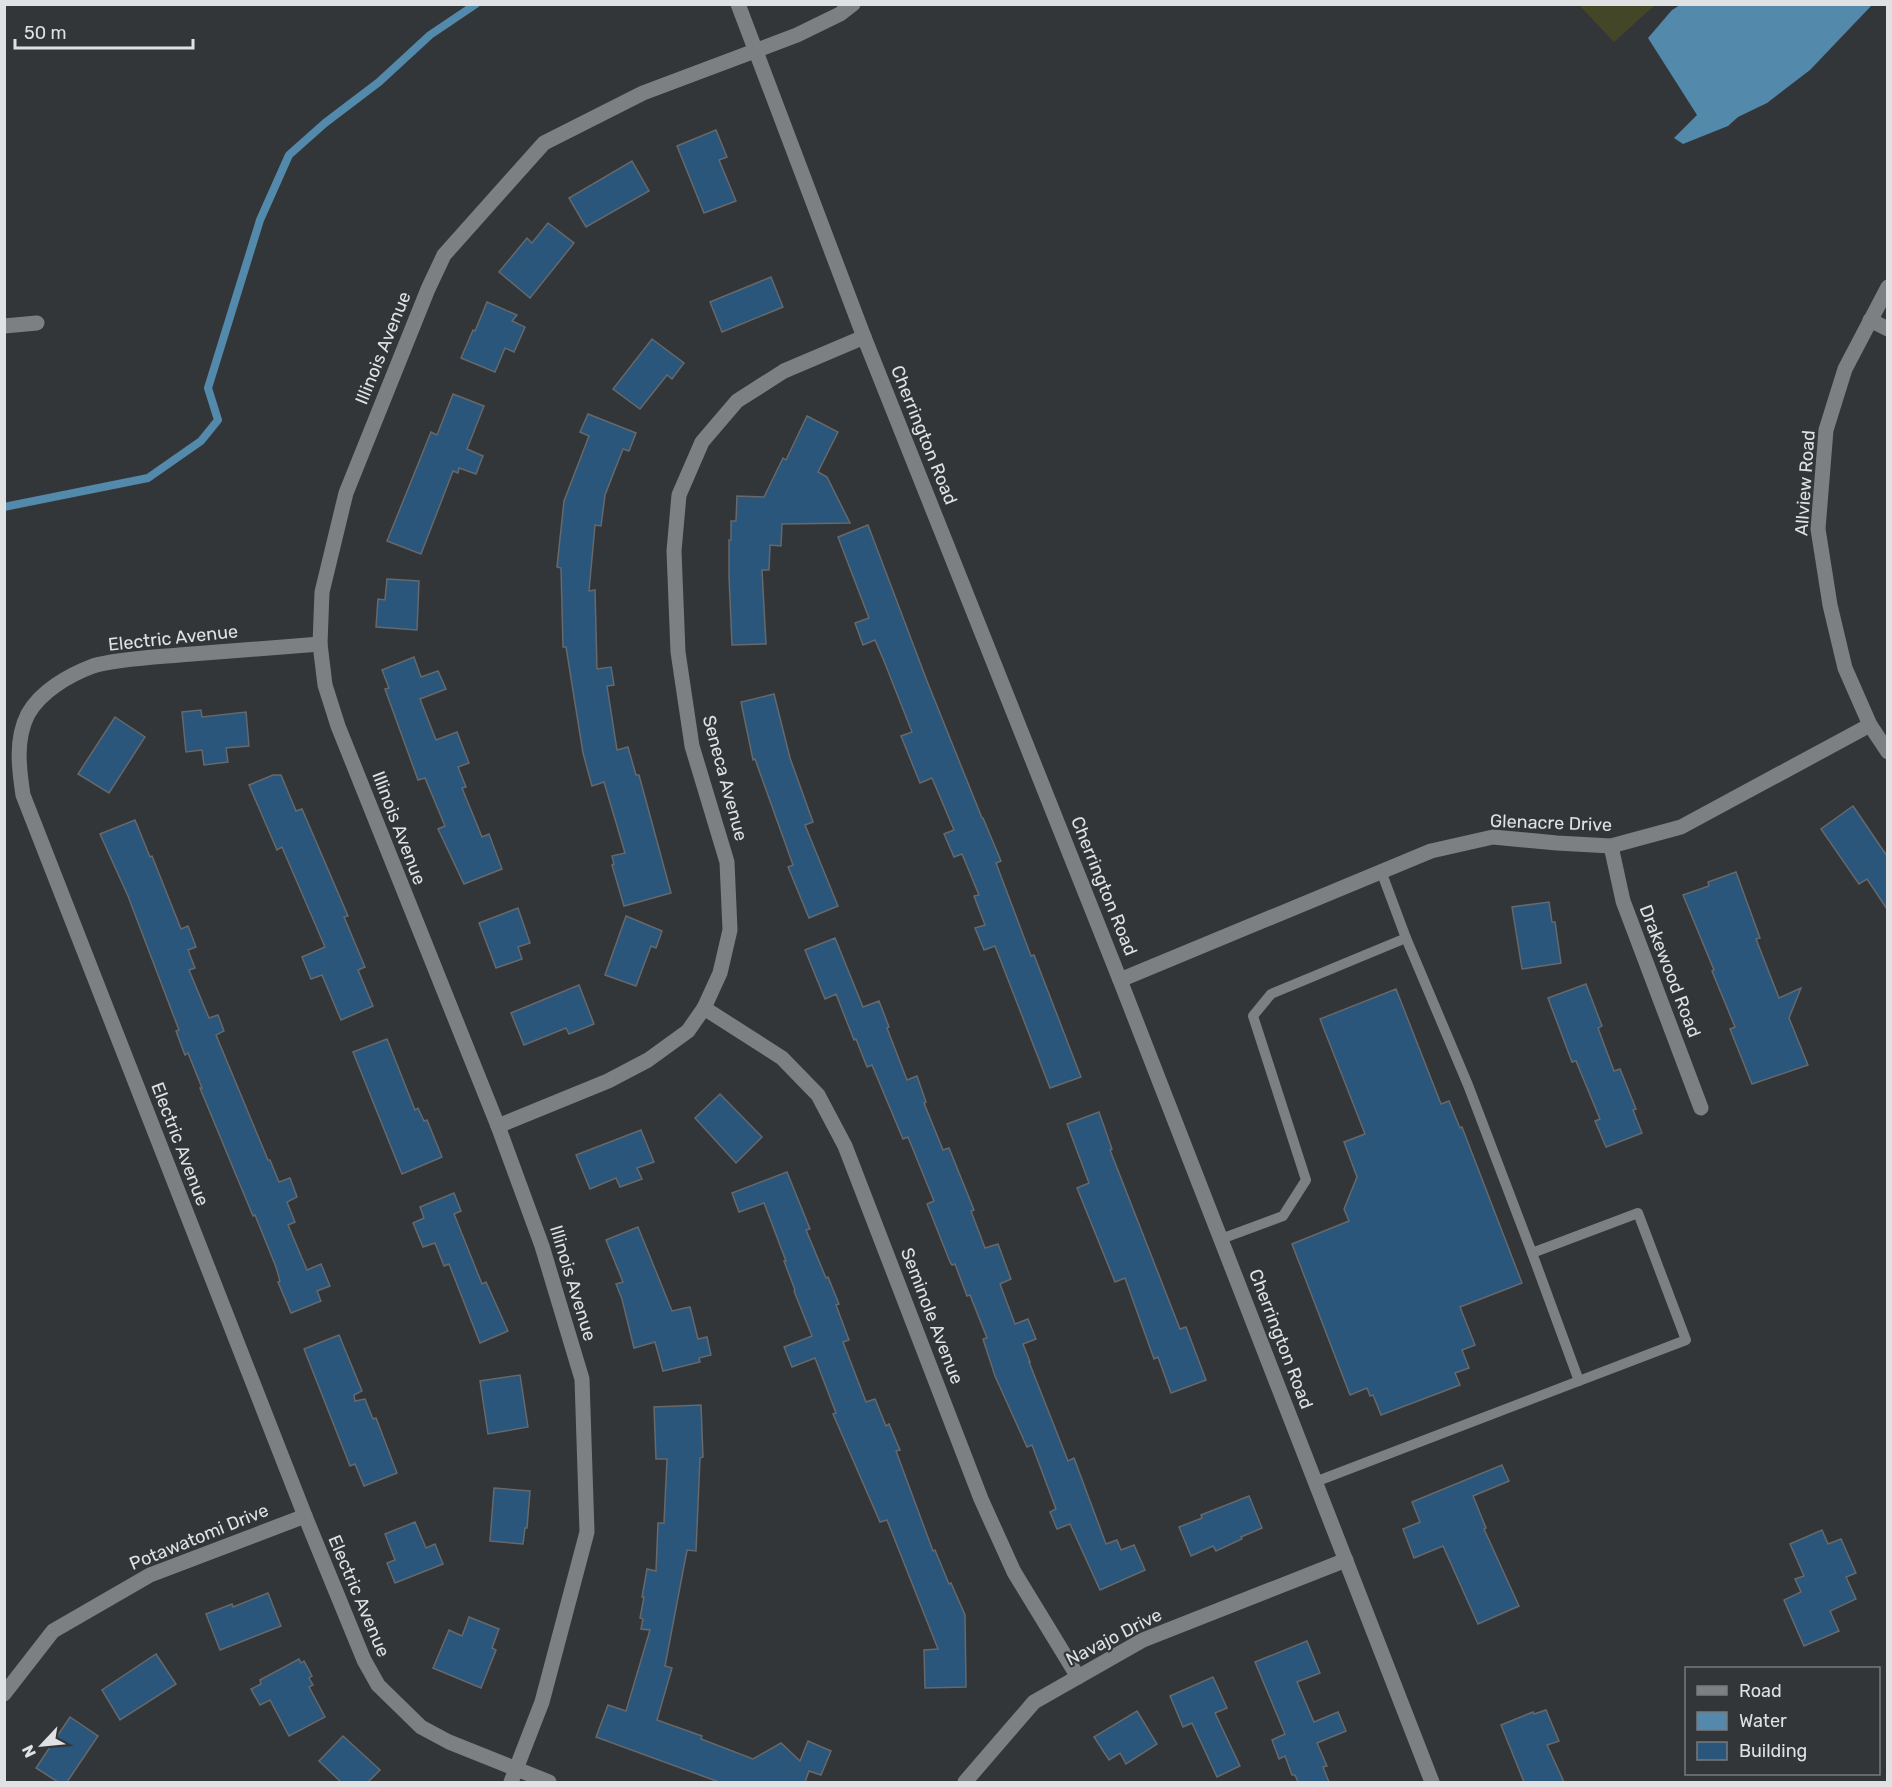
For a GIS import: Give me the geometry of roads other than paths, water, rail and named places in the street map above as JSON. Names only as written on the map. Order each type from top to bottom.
[{"type":"street","name":"Cherrington Road","points":[[738,4],[864,337],[1120,980],[1432,1782]]},
{"type":"street","name":"Illinois Avenue","points":[[513,1776],[542,1702],[587,1532],[582,1379],[542,1246],[498,1126],[338,726],[325,685],[320,644],[322,592],[346,493],[428,289],[444,255],[544,143],[643,93],[797,35],[840,14],[853,4]]},
{"type":"street","name":"Allview Road","points":[[1887,287],[1845,369],[1826,430],[1818,529],[1830,605],[1845,668],[1870,725],[1887,752]]},
{"type":"street","points":[[1870,320],[1887,329]]},
{"type":"street","points":[[4,326],[37,323]]},
{"type":"street","name":"Seneca Avenue","points":[[498,1126],[608,1081],[648,1060],[688,1031],[704,1008],[720,973],[730,930],[728,873],[727,862],[692,746],[678,652],[674,551],[680,495],[702,442],[737,401],[784,371],[864,337]]},
{"type":"street","name":"Electric Avenue","points":[[320,644],[152,657],[94,666],[68,678],[47,692],[28,714],[20,740],[18,768],[23,795],[305,1516],[364,1660],[378,1685],[421,1727],[513,1776],[549,1782]]},
{"type":"street","name":"Glenacre Drive","points":[[1120,980],[1431,850],[1493,837],[1611,846],[1681,827],[1870,725]]},
{"type":"street","name":"Drakewood Road","points":[[1611,846],[1623,901],[1701,1108]]},
{"type":"street","name":"Seminole Avenue","points":[[704,1008],[782,1058],[818,1095],[845,1146],[981,1499],[1014,1572],[1078,1677]]},
{"type":"street","name":"Potawatomi Drive","points":[[4,1694],[53,1631],[150,1575],[305,1516]]},
{"type":"street","name":"Navajo Drive","points":[[965,1782],[1034,1702],[1143,1640],[1346,1560]]},
{"type":"lane","points":[[1382,872],[1406,938],[1468,1085],[1579,1381]]},
{"type":"lane","points":[[1221,1239],[1283,1216],[1306,1180],[1253,1016],[1270,994],[1406,938]]},
{"type":"lane","points":[[1315,1482],[1686,1340],[1638,1213],[1532,1252]]},
{"type":"water","points":[[1680,5],[1872,5],[1810,70],[1767,103],[1738,117],[1728,126],[1683,144],[1674,138],[1697,115],[1648,38],[1672,10]]},
{"type":"waterway","points":[[4,507],[148,478],[201,441],[218,420],[208,388],[260,220],[289,155],[325,123],[379,82],[430,35],[476,4]]}]
